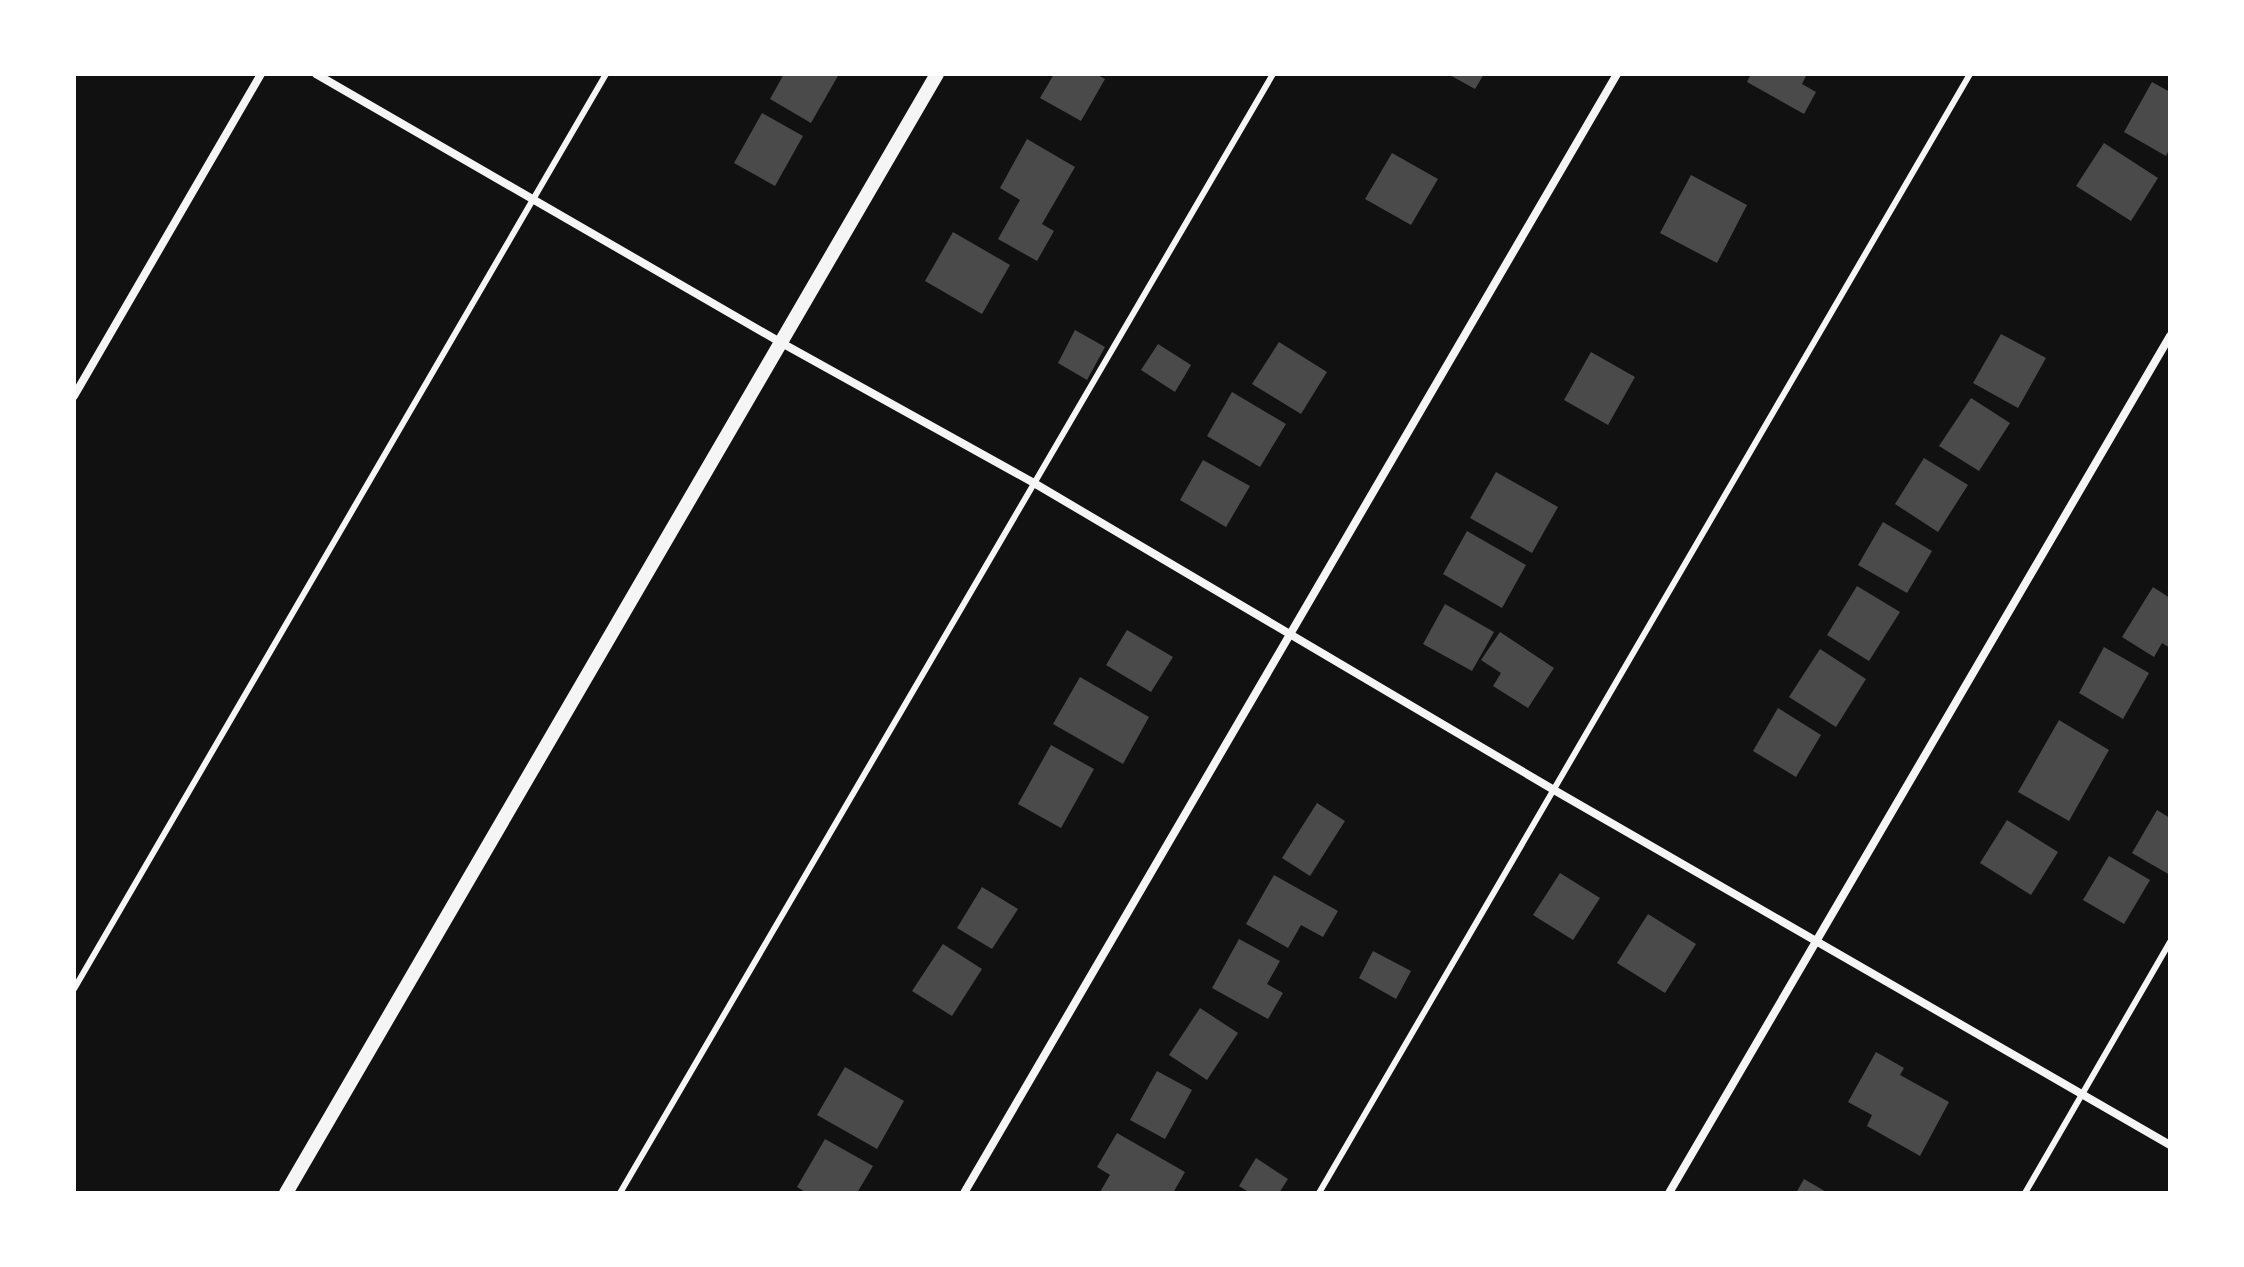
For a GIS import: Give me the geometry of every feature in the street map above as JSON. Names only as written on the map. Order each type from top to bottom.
[{"type":"street","points":[[74,396],[261,74]]},
{"type":"street","points":[[316,74],[780,342],[1291,631],[1554,790],[2170,1145]]},
{"type":"street","points":[[286,1193],[937,74]]},
{"type":"street","points":[[964,1193],[1617,74]]},
{"type":"street","points":[[1669,1193],[2170,336]]},
{"type":"lane","points":[[74,989],[606,74]]},
{"type":"lane","points":[[620,1193],[1273,74]]},
{"type":"lane","points":[[1319,1193],[1970,74]]},
{"type":"lane","points":[[2025,1193],[2170,942]]},
{"type":"building","points":[[784,74],[839,74],[811,123],[770,99]]},
{"type":"building","points":[[1054,74],[1096,74],[1105,79],[1081,121],[1040,98]]},
{"type":"building","points":[[1448,74],[1484,74],[1475,89]]},
{"type":"building","points":[[1751,74],[1807,74],[1802,84],[1816,92],[1804,114],[1747,82]]},
{"type":"building","points":[[2152,82],[2170,92],[2170,148],[2166,156],[2124,132]]},
{"type":"building","points":[[762,113],[803,136],[775,186],[734,163]]},
{"type":"building","points":[[1027,139],[1075,167],[1042,224],[1054,231],[1037,261],[998,239],[1020,200],[1000,188]]},
{"type":"building","points":[[2104,143],[2158,178],[2131,221],[2076,186]]},
{"type":"building","points":[[1392,153],[1438,179],[1411,225],[1365,199]]},
{"type":"building","points":[[1691,175],[1747,205],[1717,263],[1660,233]]},
{"type":"building","points":[[953,232],[1010,265],[982,314],[925,281]]},
{"type":"building","points":[[1075,330],[1105,347],[1087,380],[1058,363]]},
{"type":"building","points":[[2001,334],[2046,358],[2018,408],[1973,383]]},
{"type":"building","points":[[1279,342],[1327,372],[1301,414],[1252,384]]},
{"type":"building","points":[[1158,344],[1191,365],[1175,392],[1141,370]]},
{"type":"building","points":[[1591,352],[1635,377],[1608,425],[1564,400]]},
{"type":"building","points":[[1232,392],[1286,424],[1260,467],[1207,436]]},
{"type":"building","points":[[1971,398],[2010,423],[1979,471],[1939,446]]},
{"type":"building","points":[[1924,458],[1968,485],[1938,532],[1895,504]]},
{"type":"building","points":[[1203,460],[1250,486],[1226,527],[1180,500]]},
{"type":"building","points":[[1496,472],[1558,507],[1532,553],[1470,518]]},
{"type":"building","points":[[1883,522],[1932,551],[1907,593],[1858,565]]},
{"type":"building","points":[[1467,531],[1526,565],[1502,608],[1443,574]]},
{"type":"building","points":[[1857,586],[1900,612],[1869,661],[1827,635]]},
{"type":"building","points":[[2153,587],[2170,598],[2170,648],[2162,643],[2154,657],[2122,637]]},
{"type":"building","points":[[1445,604],[1494,632],[1472,671],[1423,644]]},
{"type":"building","points":[[1127,630],[1173,657],[1151,692],[1106,665]]},
{"type":"building","points":[[1500,632],[1554,668],[1528,708],[1493,686],[1501,673],[1481,660]]},
{"type":"building","points":[[2104,647],[2149,673],[2123,719],[2079,693]]},
{"type":"building","points":[[1820,649],[1866,679],[1836,727],[1789,697]]},
{"type":"building","points":[[1080,677],[1149,717],[1123,764],[1053,724]]},
{"type":"building","points":[[1778,708],[1821,735],[1796,777],[1753,751]]},
{"type":"building","points":[[2059,720],[2109,750],[2069,821],[2018,792]]},
{"type":"building","points":[[1051,745],[1094,769],[1061,828],[1018,804]]},
{"type":"building","points":[[1317,803],[1345,821],[1310,876],[1282,858]]},
{"type":"building","points":[[2157,810],[2170,818],[2170,875],[2132,853]]},
{"type":"building","points":[[2007,820],[2058,852],[2031,895],[1980,863]]},
{"type":"building","points":[[2109,856],[2150,880],[2124,924],[2083,900]]},
{"type":"building","points":[[1560,873],[1600,898],[1573,940],[1533,915]]},
{"type":"building","points":[[1274,875],[1338,911],[1323,937],[1301,925],[1288,948],[1246,924]]},
{"type":"building","points":[[982,887],[1018,909],[992,949],[957,928]]},
{"type":"building","points":[[1648,914],[1696,944],[1665,993],[1617,963]]},
{"type":"building","points":[[1239,939],[1280,961],[1267,984],[1283,993],[1268,1019],[1212,988]]},
{"type":"building","points":[[943,944],[982,969],[952,1016],[912,991]]},
{"type":"building","points":[[1373,951],[1411,971],[1396,999],[1359,978]]},
{"type":"building","points":[[1200,1008],[1238,1033],[1207,1080],[1169,1055]]},
{"type":"building","points":[[1876,1052],[1904,1068],[1900,1075],[1949,1102],[1920,1156],[1867,1126],[1872,1115],[1848,1102]]},
{"type":"building","points":[[845,1067],[904,1101],[877,1149],[817,1115]]},
{"type":"building","points":[[1157,1071],[1192,1090],[1165,1139],[1130,1120]]},
{"type":"building","points":[[1117,1133],[1185,1172],[1173,1193],[1100,1192],[1110,1175],[1097,1167]]},
{"type":"building","points":[[825,1139],[873,1166],[857,1193],[807,1193],[797,1187]]},
{"type":"building","points":[[1256,1158],[1288,1179],[1279,1193],[1250,1193],[1239,1186]]},
{"type":"building","points":[[1804,1179],[1828,1193],[1796,1193]]}]
